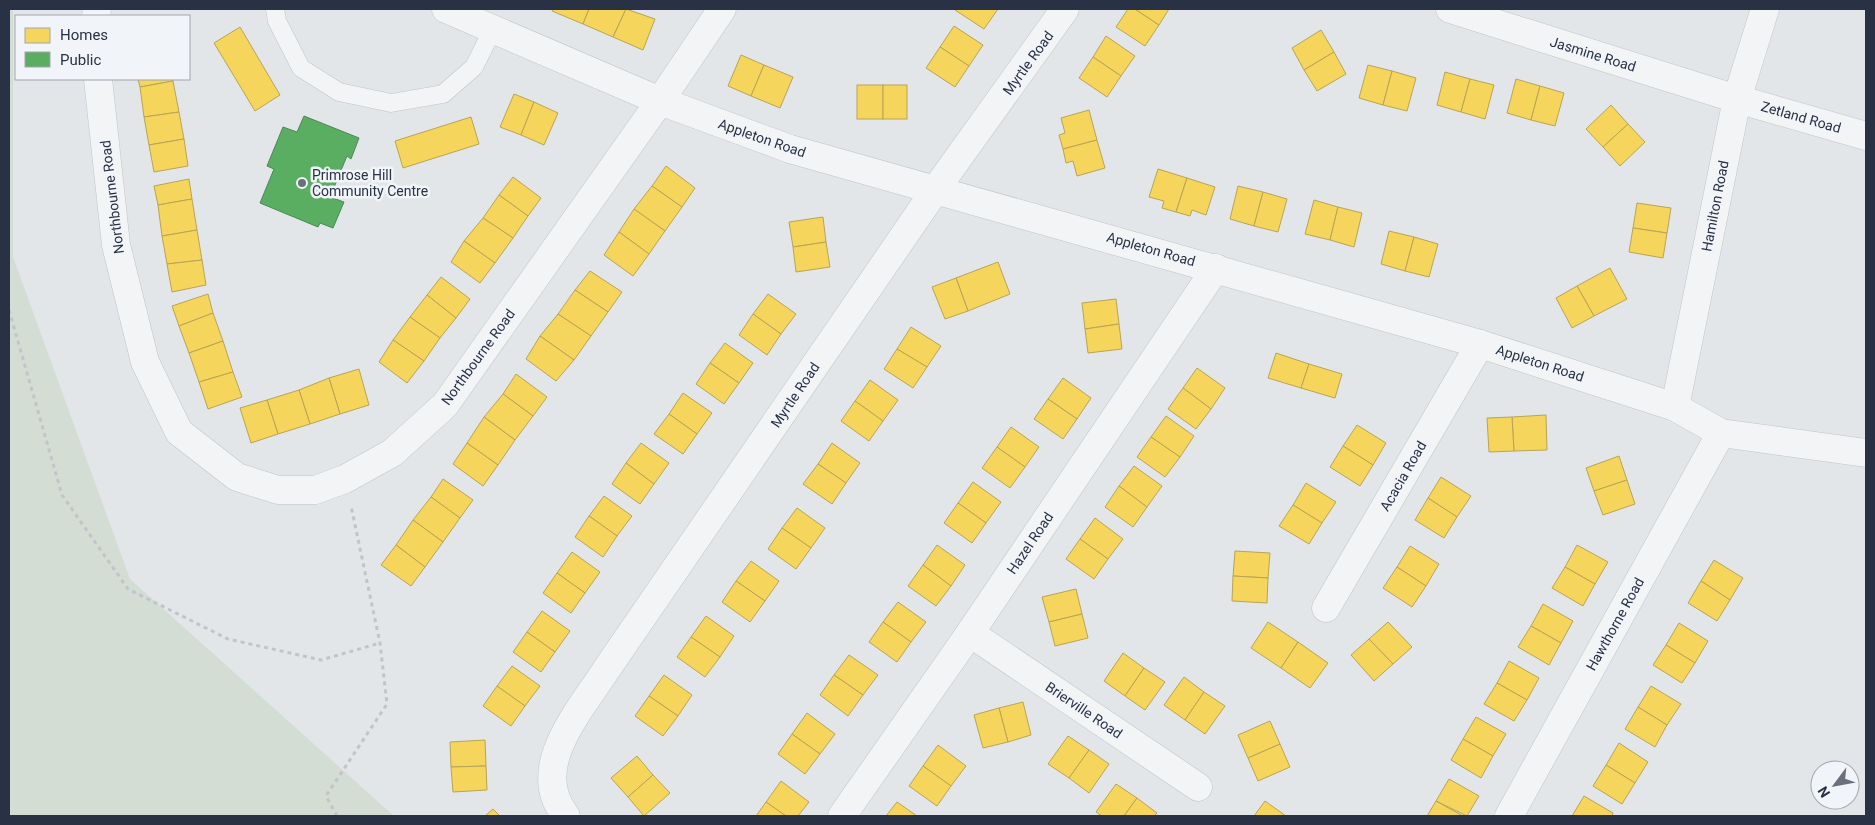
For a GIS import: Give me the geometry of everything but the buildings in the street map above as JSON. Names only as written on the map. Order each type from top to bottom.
[{"type":"street","name":"Appleton Road","points":[[446,9],[660,101],[790,149],[1480,344],[1675,407],[1721,433],[1866,453]]},
{"type":"street","name":"Northbourne Road","points":[[98,80],[116,245],[145,362],[179,432],[237,477],[278,490],[315,490],[345,479],[392,453],[445,405],[660,101],[722,9]]},
{"type":"street","name":"Myrtle Road","points":[[566,816],[552,792],[552,768],[558,746],[606,670],[936,189],[1065,9]]},
{"type":"street","name":"Jasmine Road","points":[[1450,9],[1736,99]]},
{"type":"street","name":"Hamilton Road","points":[[1675,407],[1736,99],[1765,9]]},
{"type":"street","name":"Zetland Road","points":[[1736,99],[1866,136]]},
{"type":"street","name":"Hazel Road","points":[[842,816],[970,633],[1216,268]]},
{"type":"street","name":"Acacia Road","points":[[1326,608],[1480,344]]},
{"type":"street","name":"Hawthorne Road","points":[[1509,816],[1721,433]]},
{"type":"street","name":"Brierville Road","points":[[970,633],[1198,787]]},
{"type":"lane","points":[[275,9],[276,21],[301,68],[339,92],[390,103],[443,94],[474,67],[494,29]]},
{"type":"path","points":[[9,310],[62,495],[128,589],[228,639],[321,660],[380,643]]},
{"type":"path","points":[[337,816],[326,796],[387,704],[380,643],[345,479]]},
{"type":"shaded area","points":[[9,9],[13,9],[13,257],[130,579],[394,816],[9,816]]},
{"type":"place","name":"Primrose Hill Community Centre","points":[[302,183]]}]
